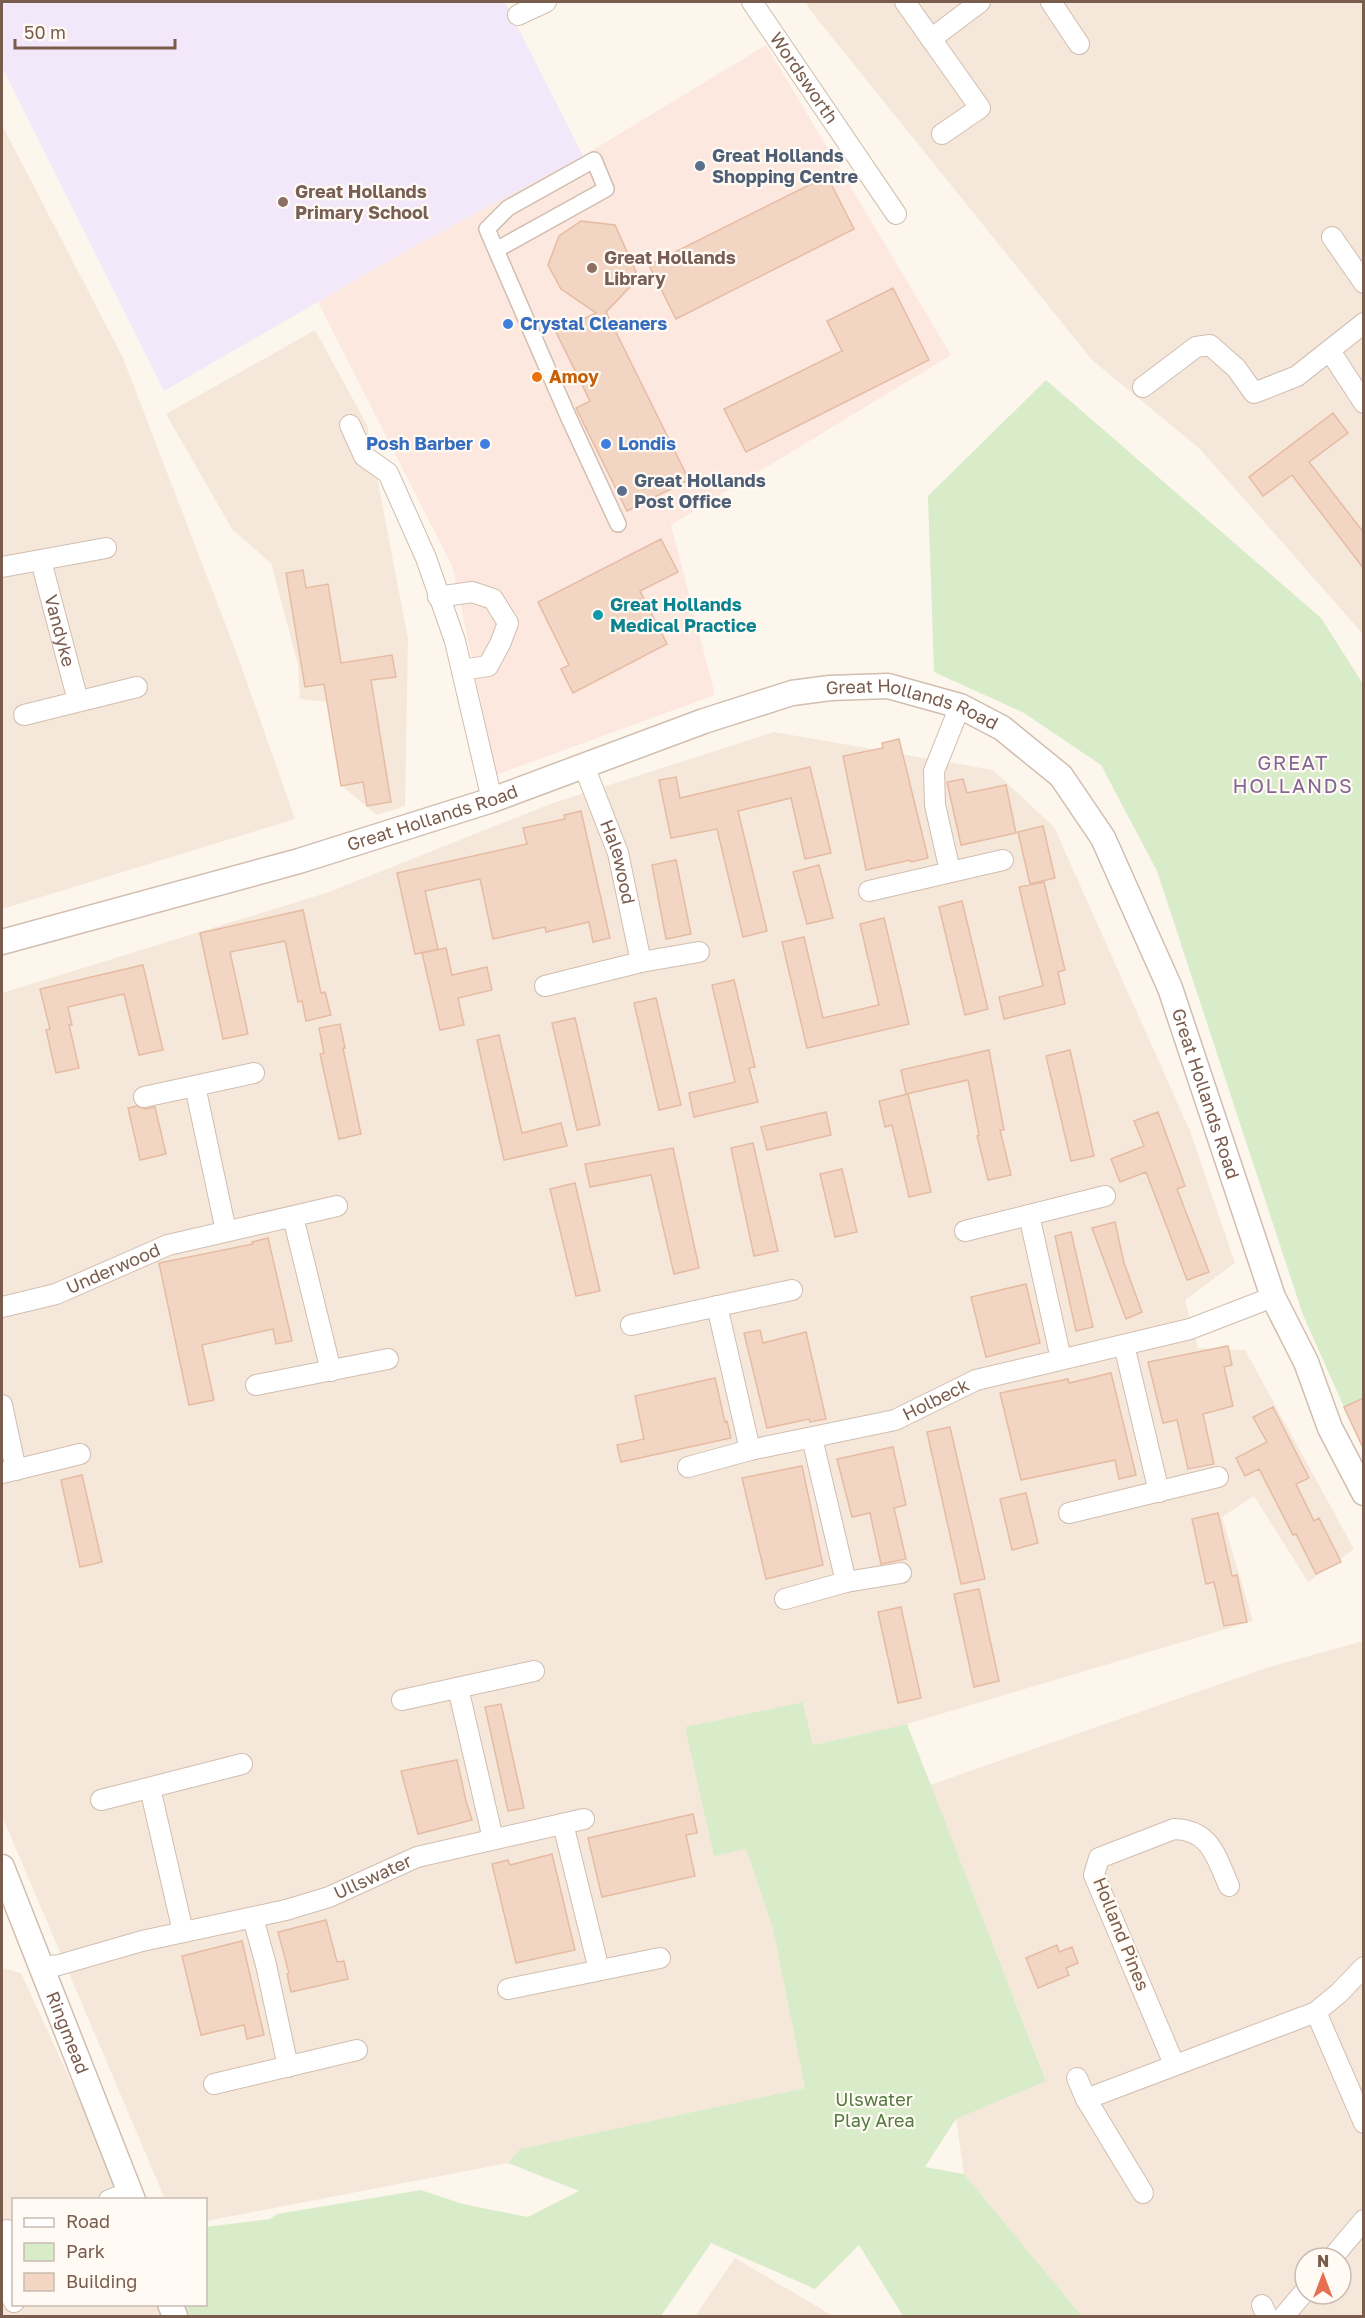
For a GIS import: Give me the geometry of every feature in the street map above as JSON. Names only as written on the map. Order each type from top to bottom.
[{"type":"street","points":[[518,15],[546,2]]},
{"type":"street","name":"Wordsworth","points":[[752,2],[896,214]]},
{"type":"street","points":[[905,2],[980,108],[942,134]]},
{"type":"street","points":[[931,39],[981,2]]},
{"type":"street","points":[[1051,2],[1078,44]]},
{"type":"street","points":[[496,250],[606,189],[594,160],[508,208],[488,229],[496,250],[568,416],[618,524]]},
{"type":"street","points":[[1332,237],[1364,283]]},
{"type":"street","points":[[1143,387],[1196,347],[1210,345],[1236,368],[1254,393],[1297,376],[1364,323]]},
{"type":"street","points":[[1330,351],[1364,403]]},
{"type":"street","points":[[350,425],[364,456],[388,472],[426,558],[455,641],[492,800]]},
{"type":"street","points":[[2,567],[106,548]]},
{"type":"street","name":"Vandyke","points":[[41,561],[78,701]]},
{"type":"street","points":[[438,597],[472,592],[493,599],[507,623],[500,644],[488,666],[462,670]]},
{"type":"street","name":"Great Hollands Road","points":[[2,942],[256,874],[492,800],[704,721],[792,693],[830,688],[888,686],[960,706],[1002,728],[1061,776],[1103,838],[1170,988],[1273,1297],[1306,1362],[1330,1428],[1364,1493]]},
{"type":"street","points":[[24,715],[137,687]]},
{"type":"street","points":[[950,871],[935,805],[934,771],[960,706]]},
{"type":"street","name":"Halewood","points":[[584,766],[618,853],[641,962]]},
{"type":"street","points":[[869,891],[1003,860]]},
{"type":"street","points":[[545,986],[641,962],[699,952]]},
{"type":"street","points":[[144,1097],[254,1073]]},
{"type":"street","points":[[195,1086],[226,1231]]},
{"type":"street","points":[[965,1231],[1105,1196]]},
{"type":"street","name":"Underwood","points":[[2,1307],[56,1294],[168,1245],[337,1206]]},
{"type":"street","points":[[1029,1215],[1061,1359]]},
{"type":"street","points":[[293,1217],[331,1371]]},
{"type":"street","points":[[631,1325],[792,1290]]},
{"type":"street","name":"Holbeck","points":[[688,1467],[750,1450],[895,1420],[976,1380],[1190,1329],[1273,1297]]},
{"type":"street","points":[[717,1306],[750,1450]]},
{"type":"street","points":[[1124,1345],[1159,1491]]},
{"type":"street","points":[[256,1385],[388,1359]]},
{"type":"street","points":[[2,1405],[9,1472],[80,1455]]},
{"type":"street","points":[[812,1438],[846,1582]]},
{"type":"street","points":[[1069,1513],[1218,1477]]},
{"type":"street","points":[[785,1599],[846,1582],[901,1573]]},
{"type":"street","points":[[402,1700],[534,1671]]},
{"type":"street","points":[[458,1688],[494,1839]]},
{"type":"street","points":[[101,1800],[242,1764]]},
{"type":"street","points":[[150,1788],[183,1932]]},
{"type":"street","name":"Ullswater","points":[[42,1967],[183,1932],[253,1918],[329,1897],[417,1857],[584,1819]]},
{"type":"street","points":[[563,1824],[599,1970]]},
{"type":"street","name":"Holland Pines","points":[[1174,2064],[1094,1875],[1099,1857],[1174,1829],[1183,1829],[1202,1836],[1210,1845],[1229,1886]]},
{"type":"street","name":"Ringmead","points":[[2,1867],[42,1967],[124,2197]]},
{"type":"street","points":[[253,1918],[266,1965],[288,2067]]},
{"type":"street","points":[[507,1989],[660,1958]]},
{"type":"street","points":[[1086,2098],[1316,2012],[1339,1993],[1364,1967]]},
{"type":"street","points":[[1316,2012],[1364,2123]]},
{"type":"street","points":[[213,2084],[357,2050]]},
{"type":"street","points":[[1077,2078],[1086,2098],[1143,2193]]},
{"type":"street","points":[[1342,2246],[1364,2220]]},
{"type":"street","points":[[8,2230],[9,2292],[12,2299]]},
{"type":"shaded area","name":"Great Hollands Primary School","points":[[2,2],[505,2],[583,156],[411,248],[164,391],[2,67]]},
{"type":"shaded area","points":[[806,2],[1363,2],[1363,634],[1199,448],[1092,360],[810,10]]},
{"type":"shaded area","points":[[766,45],[951,355],[671,525],[715,695],[496,775],[453,568],[318,302],[411,248],[583,156]]},
{"type":"shaded area","points":[[2,125],[123,358],[238,657],[295,819],[2,909]]},
{"type":"shaded area","points":[[315,330],[367,425],[408,639],[405,806],[377,815],[343,787],[328,702],[300,699],[298,665],[271,563],[232,529],[166,414]]},
{"type":"shaded area","points":[[774,732],[993,770],[1054,827],[1190,1131],[1235,1263],[1185,1300],[1198,1348],[1245,1350],[1354,1549],[1308,1582],[1254,1496],[1222,1517],[1253,1621],[907,1724],[813,1745],[803,1702],[686,1727],[714,1855],[746,1849],[773,1929],[805,2088],[520,2149],[508,2163],[207,2221],[207,2198],[165,2198],[2,1816],[2,993],[329,892],[553,803]]},
{"type":"shaded area","points":[[1363,1641],[1363,2316],[1082,2316],[964,2174],[956,2119],[1046,2080],[930,1785],[1269,1667]]},
{"type":"shaded area","points":[[2,1968],[21,1973],[125,2198],[12,2198],[12,2306],[173,2306],[178,2316],[2,2316]]},
{"type":"shaded area","points":[[735,2258],[833,2316],[695,2316]]},
{"type":"green space","points":[[1046,380],[1321,618],[1363,684],[1364,1398],[1344,1407],[1303,1315],[1157,871],[1101,765],[1024,713],[934,672],[928,496]]},
{"type":"green space","name":"Ulswater Play Area","points":[[803,1702],[813,1745],[907,1724],[1046,2081],[956,2119],[925,2167],[964,2174],[1082,2316],[903,2316],[859,2245],[815,2289],[711,2243],[661,2316],[189,2316],[185,2306],[207,2306],[207,2227],[270,2219],[277,2214],[421,2190],[463,2204],[528,2217],[579,2191],[508,2163],[520,2149],[805,2088],[773,1929],[746,1849],[714,1856],[685,1727]]},
{"type":"building","points":[[827,176],[854,229],[676,319],[649,265]]},
{"type":"building","points":[[581,221],[615,225],[636,272],[630,287],[606,312],[689,480],[627,511],[576,408],[590,401],[556,332],[596,313],[561,289],[548,265],[559,236]]},
{"type":"building","points":[[893,288],[929,360],[746,452],[724,409],[842,351],[827,321]]},
{"type":"building","points":[[1333,413],[1348,433],[1309,462],[1364,533],[1364,569],[1292,475],[1263,496],[1249,477]]},
{"type":"building","name":"Great Hollands Medical Practice","points":[[661,539],[678,572],[640,591],[667,644],[573,693],[561,669],[569,665],[538,602]]},
{"type":"building","points":[[303,570],[306,588],[328,584],[341,663],[392,655],[396,677],[371,680],[391,802],[367,806],[363,782],[341,786],[324,684],[305,687],[286,573]]},
{"type":"building","points":[[899,739],[928,858],[866,870],[843,756],[883,748],[882,743]]},
{"type":"building","points":[[810,767],[831,853],[805,859],[791,798],[738,811],[767,931],[743,937],[717,829],[671,838],[659,780],[676,777],[680,798]]},
{"type":"building","points":[[963,779],[967,793],[1006,785],[1016,833],[961,845],[947,782]]},
{"type":"building","points":[[581,811],[610,938],[593,942],[589,922],[546,932],[545,927],[493,939],[480,879],[425,891],[438,949],[415,954],[397,873],[527,844],[523,828],[565,819],[564,815]]},
{"type":"building","points":[[1043,826],[1055,878],[1030,884],[1018,832]]},
{"type":"building","points":[[676,860],[691,934],[666,939],[652,865]]},
{"type":"building","points":[[819,865],[833,918],[807,924],[793,872]]},
{"type":"building","points":[[1044,882],[1065,970],[1058,972],[1065,1004],[1004,1019],[999,997],[1043,986],[1019,887]]},
{"type":"building","points":[[962,901],[988,1009],[965,1015],[939,907]]},
{"type":"building","points":[[303,910],[321,993],[325,992],[331,1015],[306,1021],[302,1001],[298,1002],[285,941],[230,952],[248,1034],[223,1039],[200,933]]},
{"type":"building","points":[[884,918],[909,1024],[807,1048],[782,942],[804,937],[823,1018],[879,1005],[860,924]]},
{"type":"building","points":[[446,948],[452,975],[487,967],[492,990],[458,998],[464,1025],[440,1030],[422,953]]},
{"type":"building","points":[[143,965],[163,1050],[139,1055],[124,994],[68,1007],[72,1025],[69,1025],[79,1068],[56,1073],[46,1030],[50,1029],[40,989]]},
{"type":"building","points":[[734,980],[755,1067],[749,1068],[758,1102],[694,1117],[689,1093],[735,1082],[712,985]]},
{"type":"building","points":[[656,998],[681,1105],[659,1110],[634,1003]]},
{"type":"building","points":[[575,1018],[600,1125],[577,1130],[552,1023]]},
{"type":"building","points":[[340,1024],[361,1134],[339,1139],[320,1054],[324,1053],[319,1028]]},
{"type":"building","points":[[499,1035],[522,1133],[561,1123],[567,1146],[504,1160],[477,1040]]},
{"type":"building","points":[[989,1050],[1004,1130],[1000,1130],[1011,1175],[988,1180],[977,1136],[979,1135],[968,1080],[906,1094],[901,1070]]},
{"type":"building","points":[[1070,1050],[1094,1156],[1071,1161],[1046,1056]]},
{"type":"building","points":[[908,1094],[931,1192],[909,1197],[892,1125],[885,1127],[879,1101]]},
{"type":"building","points":[[137,1106],[146,1109],[155,1107],[166,1154],[140,1160],[128,1108]]},
{"type":"building","points":[[826,1112],[831,1135],[767,1150],[761,1127]]},
{"type":"building","points":[[1158,1112],[1185,1186],[1177,1189],[1209,1272],[1187,1280],[1146,1172],[1120,1182],[1111,1159],[1144,1146],[1134,1121]]},
{"type":"building","points":[[753,1143],[778,1251],[754,1256],[731,1148]]},
{"type":"building","points":[[673,1148],[699,1268],[674,1274],[651,1175],[590,1187],[585,1164]]},
{"type":"building","points":[[842,1169],[857,1232],[835,1237],[820,1174]]},
{"type":"building","points":[[575,1183],[600,1291],[576,1296],[550,1189]]},
{"type":"building","points":[[1115,1222],[1124,1263],[1142,1312],[1126,1319],[1092,1228]]},
{"type":"building","points":[[1071,1232],[1093,1327],[1076,1331],[1055,1236]]},
{"type":"building","points":[[268,1238],[292,1341],[276,1344],[273,1329],[202,1345],[214,1400],[189,1405],[159,1263],[253,1244],[252,1242]]},
{"type":"building","points":[[1026,1284],[1040,1343],[986,1357],[971,1297]]},
{"type":"building","points":[[760,1330],[763,1343],[806,1332],[826,1419],[810,1422],[809,1419],[767,1428],[744,1333]]},
{"type":"building","points":[[1228,1346],[1232,1365],[1224,1367],[1233,1406],[1203,1414],[1214,1464],[1188,1469],[1177,1420],[1163,1423],[1148,1362]]},
{"type":"building","points":[[1111,1373],[1136,1475],[1119,1479],[1115,1460],[1021,1480],[1000,1393],[1068,1379],[1069,1383]]},
{"type":"building","points":[[715,1378],[731,1438],[621,1462],[617,1445],[644,1439],[635,1396]]},
{"type":"building","points":[[1364,1398],[1364,1450],[1344,1407]]},
{"type":"building","points":[[1273,1407],[1309,1478],[1296,1484],[1314,1521],[1319,1518],[1341,1562],[1316,1574],[1259,1469],[1245,1476],[1236,1458],[1267,1442],[1253,1417]]},
{"type":"building","points":[[950,1427],[985,1579],[961,1584],[927,1432]]},
{"type":"building","points":[[893,1447],[906,1505],[894,1508],[906,1559],[881,1564],[870,1513],[852,1517],[837,1459]]},
{"type":"building","points":[[802,1466],[823,1565],[766,1579],[742,1478]]},
{"type":"building","points":[[82,1475],[102,1562],[80,1567],[61,1480]]},
{"type":"building","points":[[1026,1493],[1038,1543],[1012,1550],[1000,1499]]},
{"type":"building","points":[[1218,1513],[1232,1576],[1237,1575],[1247,1622],[1224,1626],[1214,1582],[1206,1584],[1192,1519]]},
{"type":"building","points":[[979,1589],[999,1681],[974,1687],[954,1594]]},
{"type":"building","points":[[901,1607],[921,1698],[898,1703],[878,1612]]},
{"type":"building","points":[[501,1704],[524,1808],[508,1811],[485,1707]]},
{"type":"building","points":[[457,1760],[472,1820],[418,1834],[401,1771]]},
{"type":"building","points":[[693,1814],[697,1833],[686,1835],[695,1876],[602,1897],[588,1838]]},
{"type":"building","points":[[552,1854],[575,1950],[516,1963],[492,1864],[508,1860],[510,1865]]},
{"type":"building","points":[[326,1920],[337,1962],[344,1961],[348,1979],[291,1992],[287,1974],[289,1973],[278,1932]]},
{"type":"building","points":[[242,1941],[264,2035],[247,2039],[244,2025],[201,2035],[182,1956]]},
{"type":"building","points":[[1057,1945],[1059,1952],[1072,1947],[1078,1963],[1066,1968],[1069,1975],[1038,1988],[1026,1958]]},
{"type":"place","name":"Great Hollands Shopping Centre","points":[[700,166]]},
{"type":"place","name":"Great Hollands Primary School","points":[[283,202]]},
{"type":"place","name":"Great Hollands Library","points":[[592,268]]},
{"type":"place","name":"Crystal Cleaners","points":[[508,324]]},
{"type":"place","name":"Amoy","points":[[537,377]]},
{"type":"place","name":"Posh Barber","points":[[485,444]]},
{"type":"place","name":"Londis","points":[[606,444]]},
{"type":"place","name":"Great Hollands Post Office","points":[[622,491]]},
{"type":"place","name":"Great Hollands Medical Practice","points":[[598,615]]},
{"type":"district","name":"GREAT HOLLANDS","points":[[1293,774]]}]
